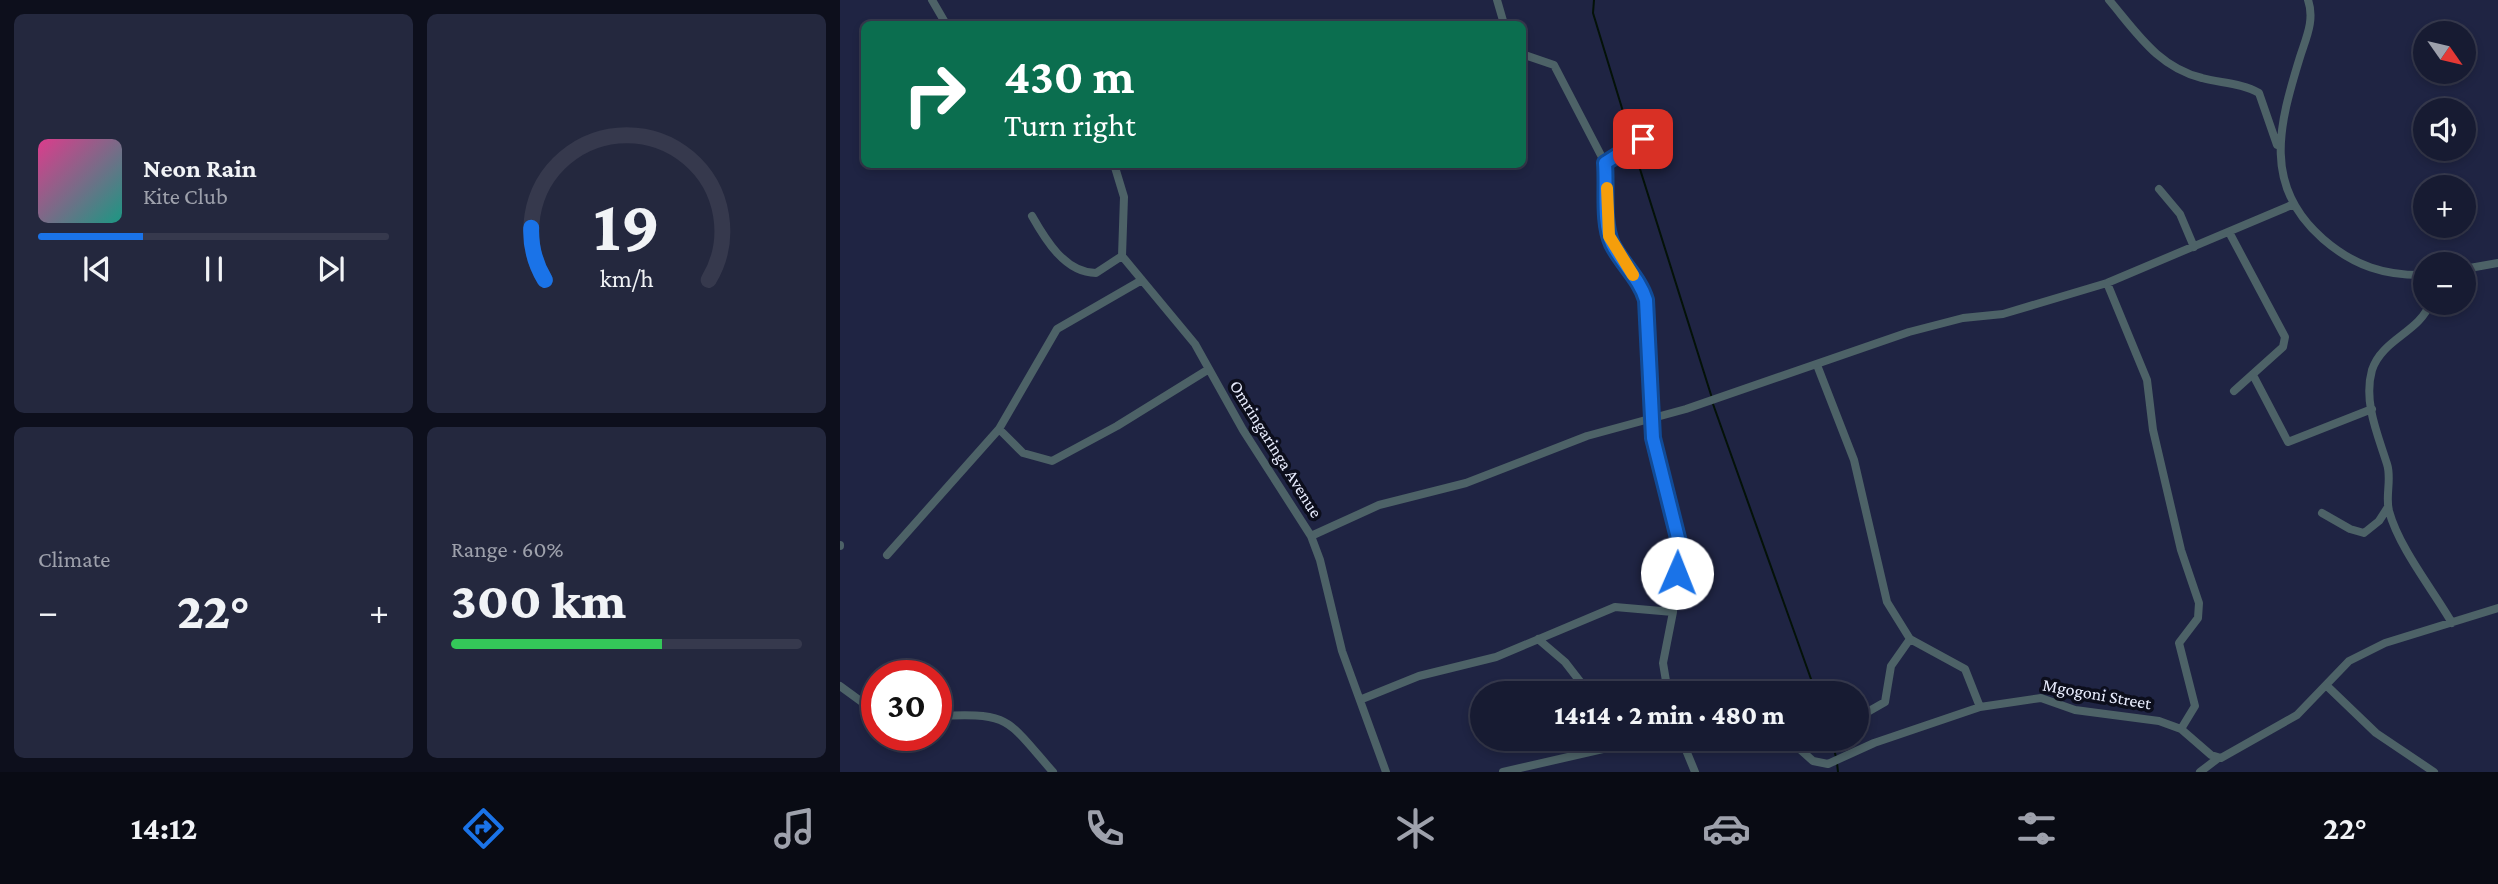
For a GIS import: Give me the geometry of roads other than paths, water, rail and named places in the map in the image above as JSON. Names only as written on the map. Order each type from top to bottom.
[{"type":"street","points":[[932,0],[944,21]]},
{"type":"street","points":[[1497,0],[1503,21]]},
{"type":"street","points":[[2109,0],[2150,51],[2168,64],[2200,78],[2259,93],[2294,204],[2315,232],[2358,265],[2400,276],[2413,276]]},
{"type":"street","points":[[2278,151],[2287,102],[2309,28],[2311,9],[2308,0]]},
{"type":"street","points":[[1526,55],[1550,63],[1557,69],[1605,163],[1609,236],[1646,300],[1655,454],[1679,542],[1673,612],[1663,663],[1666,681]]},
{"type":"street","points":[[1605,163],[1664,126]]},
{"type":"street","points":[[1032,216],[1052,247],[1076,268],[1096,273],[1122,256],[1124,197],[1115,168]]},
{"type":"street","points":[[2159,189],[2180,214],[2194,247]]},
{"type":"street","points":[[1311,536],[1379,505],[1466,483],[1587,436],[1817,365],[1909,332],[1963,318],[2003,314],[2107,283],[2294,204]]},
{"type":"street","points":[[2229,232],[2285,337],[2283,346],[2234,391]]},
{"type":"street","name":"Omringaringa Avenue","points":[[1122,256],[1195,344],[1243,430],[1311,536],[1320,560],[1342,651],[1362,699],[1386,772]]},
{"type":"street","points":[[2476,267],[2498,263]]},
{"type":"street","points":[[887,555],[999,429],[1057,329],[1142,280]]},
{"type":"street","points":[[2107,283],[2147,380],[2153,429],[2181,550],[2199,603],[2197,618],[2181,639],[2178,649],[2194,699],[2192,712],[2180,729]]},
{"type":"street","points":[[2422,315],[2418,322],[2385,347],[2376,360],[2370,386],[2372,409],[2377,439],[2389,468],[2388,508],[2397,531],[2452,623]]},
{"type":"street","points":[[1817,365],[1854,460],[1871,527],[1881,587],[1893,613],[1910,639],[1965,669],[1980,707]]},
{"type":"street","points":[[999,429],[1023,453],[1052,461],[1117,426],[1209,369]]},
{"type":"street","points":[[2253,375],[2286,440],[2291,443],[2372,409]]},
{"type":"street","points":[[2322,513],[2350,529],[2364,533],[2379,521],[2388,508]]},
{"type":"street","points":[[1362,699],[1419,676],[1486,661],[1615,607],[1673,612]]},
{"type":"street","points":[[2200,772],[2217,759],[2235,752],[2297,715],[2348,662],[2385,643],[2498,608]]},
{"type":"street","points":[[1538,639],[1565,662],[1580,681]]},
{"type":"street","points":[[1869,712],[1885,702],[1891,666],[1910,639]]},
{"type":"street","points":[[2326,685],[2376,733],[2434,772]]},
{"type":"street","points":[[840,686],[861,701]]},
{"type":"street","name":"Mgogoni Street","points":[[1869,745],[1980,707],[2041,698],[2075,710],[2126,715],[2180,729],[2217,759]]},
{"type":"street","points":[[952,715],[984,714],[1003,719],[1053,772]]},
{"type":"street","points":[[1503,772],[1594,751]]},
{"type":"street","points":[[1686,751],[1695,772]]},
{"type":"street","name":"Mgogoni Street","points":[[1802,751],[1813,761],[1828,764],[1856,751]]},
{"type":"waterway","points":[[1594,0],[1593,13],[1632,141]]},
{"type":"waterway","points":[[1634,150],[1712,398]]},
{"type":"waterway","points":[[1713,404],[1812,681]]},
{"type":"waterway","points":[[1834,751],[1836,757]]},
{"type":"waterway","points":[[1837,763],[1838,772]]}]
